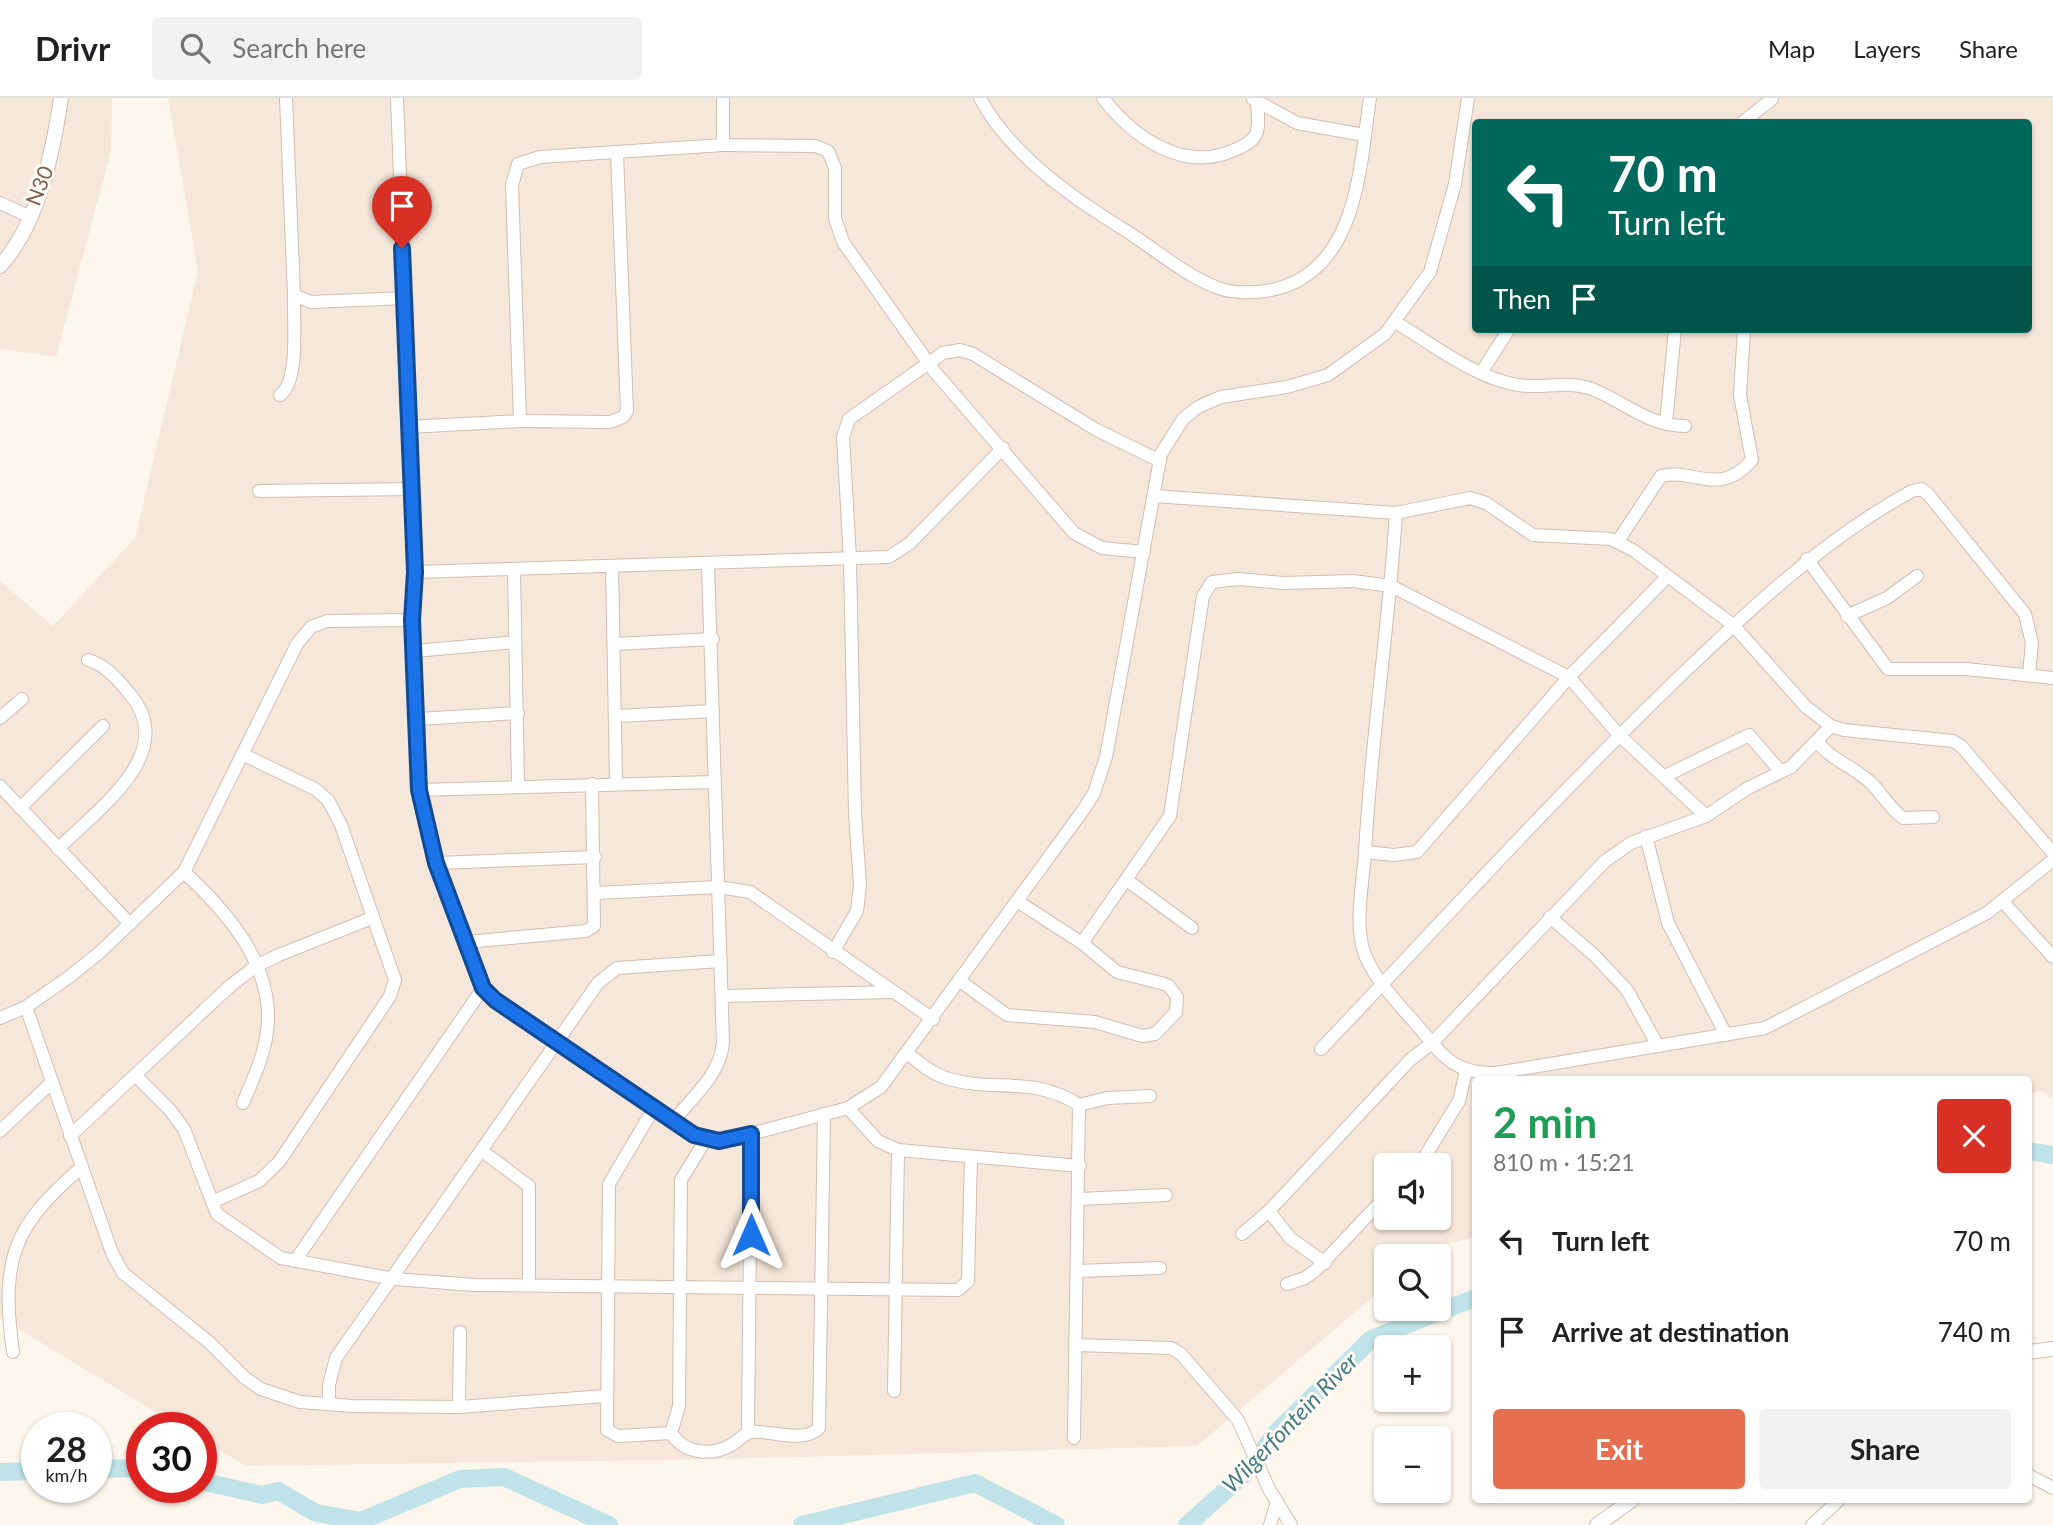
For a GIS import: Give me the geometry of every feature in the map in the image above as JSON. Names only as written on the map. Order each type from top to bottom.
[{"type":"street","name":"N30","points":[[0,266],[10,254],[28,216],[52,155],[61,98]]},
{"type":"street","points":[[280,396],[287,389],[292,373],[294,295],[286,98]]},
{"type":"street","points":[[397,98],[408,427],[413,489],[415,572],[412,620],[419,790],[436,863],[483,988],[495,1000],[673,1121],[706,1139],[719,1141],[848,1108],[881,1087],[1084,809],[1100,775],[1160,461],[1183,419],[1198,407],[1221,397],[1287,387],[1328,375],[1352,360],[1395,322],[1430,272],[1455,184],[1468,98]]},
{"type":"street","points":[[723,98],[723,145]]},
{"type":"street","points":[[980,98],[1003,131],[1040,169],[1122,229],[1209,283],[1227,290],[1263,291],[1284,286],[1320,264],[1338,242],[1346,223],[1370,98]]},
{"type":"street","points":[[1103,98],[1121,121],[1137,132],[1175,154],[1201,160],[1217,157],[1252,142],[1258,134],[1254,100]]},
{"type":"street","points":[[1747,119],[1772,99]]},
{"type":"street","points":[[1254,100],[1297,122],[1364,135]]},
{"type":"street","points":[[520,421],[512,185],[514,170],[523,161],[540,157],[723,145],[815,146],[828,151],[835,168],[835,218],[843,242],[930,365],[1074,533],[1102,548],[1144,551]]},
{"type":"street","points":[[408,427],[520,421],[610,422],[623,417],[627,411],[617,153]]},
{"type":"street","points":[[0,203],[28,216]]},
{"type":"street","points":[[294,295],[311,302],[404,298]]},
{"type":"street","points":[[1395,322],[1481,373],[1520,386],[1570,384],[1590,388],[1633,413],[1685,426]]},
{"type":"street","points":[[1481,373],[1506,333]]},
{"type":"street","points":[[1666,423],[1675,333]]},
{"type":"street","points":[[1618,541],[1661,476],[1712,481],[1729,476],[1752,460],[1740,395],[1744,333]]},
{"type":"street","points":[[833,951],[857,911],[860,885],[855,813],[849,558],[843,437],[845,425],[856,413],[951,350],[974,354],[1095,429],[1160,461]]},
{"type":"street","points":[[415,572],[883,558],[901,550],[1003,448]]},
{"type":"street","points":[[259,491],[413,489]]},
{"type":"street","points":[[1321,1049],[1619,735],[1733,625],[1807,559],[1906,494],[1918,489],[1924,490],[1970,542],[2025,614],[2032,643],[2029,674]]},
{"type":"street","points":[[1154,496],[1396,513],[1459,498],[1477,499],[1533,535],[1618,541],[1733,625],[1806,707],[1830,726],[1957,743],[2053,853]]},
{"type":"street","points":[[1396,513],[1391,586],[1371,760],[1363,947],[1384,984],[1432,1043],[1446,1059],[1466,1071],[1496,1073],[1765,1028],[2004,903],[2053,860]]},
{"type":"street","points":[[1807,559],[1888,668],[1945,668],[2053,678]]},
{"type":"street","points":[[673,1121],[719,1065],[723,1043],[714,782],[713,639],[708,565]]},
{"type":"street","points":[[612,566],[617,716],[616,782]]},
{"type":"street","points":[[514,569],[518,786]]},
{"type":"street","points":[[1847,616],[1887,598],[1917,576]]},
{"type":"street","points":[[1365,852],[1394,855],[1417,852],[1569,677],[1667,577]]},
{"type":"street","points":[[1082,943],[1128,881],[1170,816],[1207,585],[1238,579],[1284,583],[1353,581],[1391,586],[1569,677],[1619,735],[1706,816]]},
{"type":"street","points":[[0,1018],[26,1007],[69,978],[130,925],[184,872],[297,644],[311,627],[327,621],[412,620]]},
{"type":"street","points":[[614,644],[713,639]]},
{"type":"street","points":[[415,651],[515,642]]},
{"type":"street","points":[[58,849],[129,779],[146,745],[147,723],[131,695],[105,667],[88,660]]},
{"type":"street","points":[[0,718],[22,699]]},
{"type":"street","points":[[617,716],[713,711]]},
{"type":"street","points":[[417,719],[518,713]]},
{"type":"street","points":[[20,808],[103,726]]},
{"type":"street","points":[[1242,1234],[1269,1211],[1410,1060],[1432,1043],[1605,861],[1630,843],[1706,816],[1748,788],[1798,762],[1830,726]]},
{"type":"street","points":[[1665,776],[1749,735],[1781,772]]},
{"type":"street","points":[[1817,741],[1835,760],[1850,766],[1873,785],[1903,818],[1933,817]]},
{"type":"street","points":[[212,1202],[268,1175],[390,996],[395,980],[341,825],[328,800],[315,789],[242,754]]},
{"type":"street","points":[[419,790],[616,782],[714,782]]},
{"type":"street","points":[[466,942],[589,929],[596,920],[592,784]]},
{"type":"street","points":[[0,786],[130,925]]},
{"type":"street","points":[[1646,836],[1668,923],[1726,1035]]},
{"type":"street","points":[[436,863],[594,857]]},
{"type":"street","points":[[184,872],[231,919],[256,966],[268,1021],[262,1055],[243,1103]]},
{"type":"street","points":[[1128,881],[1192,928]]},
{"type":"street","points":[[596,893],[718,887],[750,892],[933,1018]]},
{"type":"street","points":[[960,981],[1006,1015],[1095,1022],[1142,1036],[1155,1034],[1176,1012],[1177,997],[1169,986],[1117,972],[1082,943],[1017,901]]},
{"type":"street","points":[[2004,903],[2053,957]]},
{"type":"street","points":[[1550,917],[1594,955],[1627,990],[1658,1045]]},
{"type":"street","points":[[70,1136],[230,986],[256,966],[372,918]]},
{"type":"street","points":[[329,1405],[328,1385],[336,1358],[394,1279],[557,1040],[607,973],[631,966],[720,961]]},
{"type":"street","points":[[295,1261],[483,988]]},
{"type":"street","points":[[722,996],[894,992]]},
{"type":"street","points":[[26,1007],[112,1253],[123,1273],[191,1327],[261,1389],[300,1402],[329,1405],[459,1407],[605,1396]]},
{"type":"street","points":[[907,1053],[926,1068],[949,1079],[1041,1087],[1079,1105],[1107,1098],[1150,1096]]},
{"type":"street","points":[[1427,1153],[1459,1101],[1466,1071]]},
{"type":"street","points":[[135,1075],[184,1129],[217,1214],[227,1224],[281,1258],[394,1279],[529,1285],[952,1290],[966,1284],[971,1157]]},
{"type":"street","points":[[0,1131],[51,1083]]},
{"type":"street","points":[[1074,1438],[1080,1199],[1079,1105]]},
{"type":"street","points":[[654,1108],[610,1179],[605,1396],[607,1428],[611,1434],[671,1433]]},
{"type":"street","points":[[848,1108],[878,1141],[898,1150],[1080,1166]]},
{"type":"street","points":[[671,1433],[680,1445],[702,1452],[729,1447],[748,1432],[805,1435],[819,1428],[824,1114]]},
{"type":"street","points":[[748,1432],[751,1134]]},
{"type":"street","points":[[671,1433],[679,1406],[681,1180],[706,1139]]},
{"type":"street","points":[[894,1391],[898,1150]]},
{"type":"street","points":[[482,1151],[529,1186],[529,1285]]},
{"type":"street","points":[[13,1352],[1,1311],[0,1294],[8,1252],[16,1231],[30,1214],[82,1167]]},
{"type":"street","points":[[1080,1199],[1166,1195]]},
{"type":"street","points":[[1287,1284],[1305,1278],[1325,1263],[1374,1209]]},
{"type":"street","points":[[1269,1211],[1290,1238],[1325,1263]]},
{"type":"street","points":[[1078,1271],[1160,1268]]},
{"type":"street","points":[[459,1407],[460,1332]]},
{"type":"street","points":[[1076,1345],[1171,1348],[1198,1371],[1238,1420],[1269,1489],[1291,1525]]},
{"type":"street","points":[[2032,1352],[2053,1349]]},
{"type":"street","points":[[2032,1477],[2053,1488]]},
{"type":"street","points":[[1270,1525],[1277,1502]]},
{"type":"street","points":[[1597,1525],[1628,1503]]},
{"type":"street","points":[[1812,1525],[1836,1503]]},
{"type":"shaded area","points":[[0,98],[112,98],[111,151],[56,357],[0,349]]},
{"type":"shaded area","points":[[168,98],[2053,98],[2053,1099],[2042,1091],[2032,1093],[2032,1076],[1472,1076],[1472,1238],[1447,1244],[1374,1244],[1374,1296],[1197,1446],[721,1459],[246,1466],[217,1449],[217,1412],[156,1412],[0,1318],[0,581],[53,626],[135,538],[198,271]]},
{"type":"waterway","name":"Wilgerfontein River","points":[[2032,1152],[2053,1155]]},
{"type":"waterway","name":"Wilgerfontein River","points":[[1187,1525],[1243,1475],[1277,1432],[1371,1339],[1472,1299]]},
{"type":"waterway","name":"Wilgerfontein River","points":[[112,1469],[126,1468]]},
{"type":"waterway","name":"Wilgerfontein River","points":[[0,1472],[21,1471]]},
{"type":"waterway","name":"Wilgerfontein River","points":[[217,1485],[262,1495],[278,1491],[316,1513],[361,1521],[460,1479],[504,1477],[609,1525]]},
{"type":"waterway","name":"Wilgerfontein River","points":[[802,1525],[975,1483],[1056,1525]]},
{"type":"route","points":[[402,248],[408,427],[413,489],[415,572],[412,620],[419,790],[436,863],[487,994],[694,1135],[719,1141],[751,1134],[751,1235]]}]
